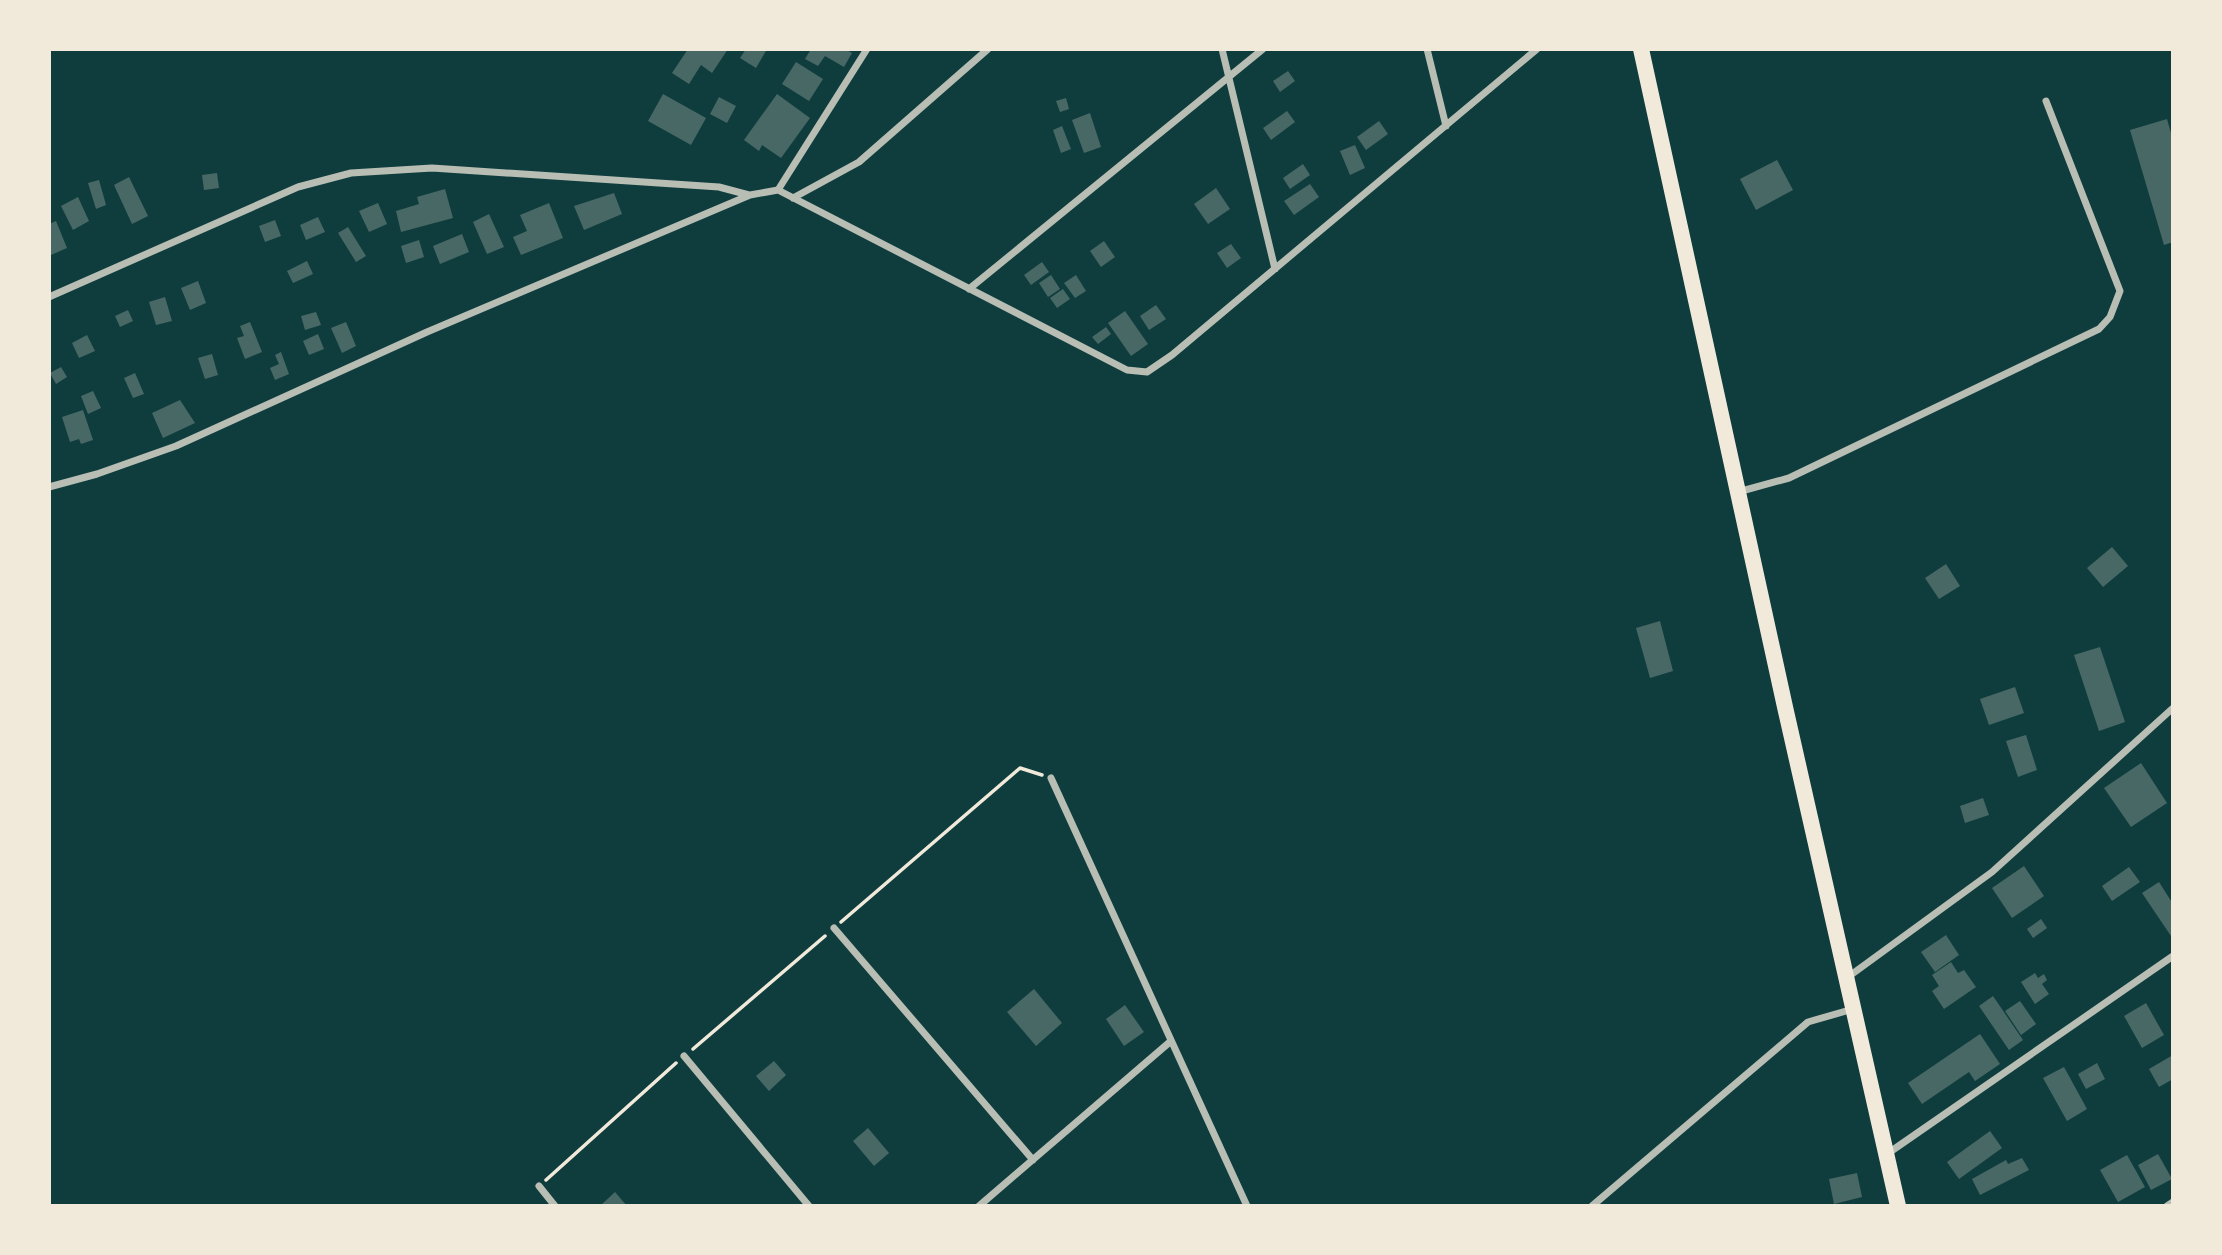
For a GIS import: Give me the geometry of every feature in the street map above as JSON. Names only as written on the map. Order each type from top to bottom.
[{"type":"main road","points":[[1641,49],[1898,1206]]},
{"type":"street","points":[[778,190],[867,49]]},
{"type":"street","points":[[793,198],[859,162],[988,49]]},
{"type":"street","points":[[1222,49],[1275,269]]},
{"type":"street","points":[[969,289],[1263,49]]},
{"type":"street","points":[[1427,49],[1446,126]]},
{"type":"street","points":[[49,487],[97,474],[176,446],[427,332],[750,195],[778,190],[1127,370],[1147,372],[1275,269],[1537,49]]},
{"type":"street","points":[[1738,492],[1801,472],[2099,329],[2110,317],[2120,291],[2046,101]]},
{"type":"street","points":[[49,297],[298,187],[351,173],[432,168],[719,187],[750,195]]},
{"type":"street","points":[[1846,978],[1992,872],[2173,708]]},
{"type":"street","points":[[1051,778],[1247,1206]]},
{"type":"street","points":[[834,928],[1032,1160]]},
{"type":"street","points":[[1886,1154],[2173,956]]},
{"type":"street","points":[[1592,1206],[1808,1022],[1853,1009]]},
{"type":"street","points":[[979,1206],[1171,1041]]},
{"type":"street","points":[[684,1056],[809,1206]]},
{"type":"street","points":[[539,1186],[555,1206]]},
{"type":"street","points":[[2167,1206],[2173,1202]]},
{"type":"path","points":[[539,1186],[684,1056],[1020,768],[1051,778]]},
{"type":"building","points":[[688,49],[728,49],[712,73],[701,65],[689,84],[672,73]]},
{"type":"building","points":[[746,49],[767,49],[756,68],[740,58]]},
{"type":"building","points":[[811,49],[845,49],[852,53],[844,67],[825,56],[818,66],[805,59]]},
{"type":"building","points":[[796,62],[823,79],[809,101],[782,84]]},
{"type":"building","points":[[1288,71],[1295,81],[1280,92],[1273,81]]},
{"type":"building","points":[[663,94],[706,118],[691,145],[648,121]]},
{"type":"building","points":[[777,94],[810,118],[781,158],[762,145],[759,151],[744,140]]},
{"type":"building","points":[[719,97],[736,106],[727,123],[710,114]]},
{"type":"building","points":[[1066,98],[1069,109],[1060,112],[1056,101]]},
{"type":"building","points":[[1287,111],[1295,122],[1271,140],[1263,128]]},
{"type":"building","points":[[1090,113],[1101,147],[1084,153],[1072,120]]},
{"type":"building","points":[[2167,119],[2173,140],[2173,242],[2164,245],[2130,130]]},
{"type":"building","points":[[1379,121],[1388,134],[1366,150],[1357,137]]},
{"type":"building","points":[[1062,126],[1071,149],[1061,153],[1053,130]]},
{"type":"building","points":[[1355,145],[1365,168],[1350,175],[1340,151]]},
{"type":"building","points":[[1777,160],[1793,190],[1756,210],[1740,179]]},
{"type":"building","points":[[1303,164],[1310,175],[1290,189],[1283,178]]},
{"type":"building","points":[[217,173],[219,188],[204,190],[202,175]]},
{"type":"building","points":[[129,177],[148,216],[132,224],[114,185]]},
{"type":"building","points":[[99,180],[106,205],[96,209],[88,183]]},
{"type":"building","points":[[1310,184],[1319,197],[1294,215],[1284,201]]},
{"type":"building","points":[[1216,188],[1230,209],[1208,224],[1194,204]]},
{"type":"building","points":[[445,189],[453,218],[401,232],[396,211],[419,204],[417,197]]},
{"type":"building","points":[[614,193],[622,214],[584,230],[574,206]]},
{"type":"building","points":[[78,197],[89,221],[73,230],[61,206]]},
{"type":"building","points":[[378,203],[387,224],[369,232],[359,211]]},
{"type":"building","points":[[549,203],[563,238],[521,255],[513,237],[527,231],[520,215]]},
{"type":"building","points":[[489,214],[504,247],[487,254],[473,222]]},
{"type":"building","points":[[318,217],[325,232],[306,240],[300,225]]},
{"type":"building","points":[[275,220],[281,236],[265,242],[259,226]]},
{"type":"building","points":[[56,221],[67,248],[51,255],[49,224]]},
{"type":"building","points":[[348,227],[366,256],[356,262],[338,233]]},
{"type":"building","points":[[462,234],[469,252],[440,264],[433,246]]},
{"type":"building","points":[[419,240],[424,257],[406,263],[401,246]]},
{"type":"building","points":[[1104,241],[1115,257],[1101,267],[1090,251]]},
{"type":"building","points":[[1231,244],[1241,258],[1227,268],[1217,253]]},
{"type":"building","points":[[307,261],[313,274],[293,283],[287,271]]},
{"type":"building","points":[[1042,262],[1049,272],[1031,285],[1024,275]]},
{"type":"building","points":[[1051,275],[1060,289],[1048,297],[1039,283]]},
{"type":"building","points":[[1076,275],[1086,291],[1075,298],[1064,283]]},
{"type":"building","points":[[198,281],[206,303],[190,310],[181,288]]},
{"type":"building","points":[[1063,289],[1070,299],[1057,308],[1050,298]]},
{"type":"building","points":[[165,297],[172,321],[156,325],[149,302]]},
{"type":"building","points":[[1156,305],[1166,319],[1149,330],[1140,316]]},
{"type":"building","points":[[128,310],[133,321],[120,327],[115,316]]},
{"type":"building","points":[[1125,311],[1148,344],[1131,356],[1108,323]]},
{"type":"building","points":[[316,312],[321,325],[305,330],[301,316]]},
{"type":"building","points":[[250,322],[262,352],[245,359],[237,338],[244,336],[240,326]]},
{"type":"building","points":[[346,322],[356,346],[342,353],[331,328]]},
{"type":"building","points":[[1106,327],[1111,334],[1098,344],[1092,337]]},
{"type":"building","points":[[318,334],[324,349],[309,355],[303,341]]},
{"type":"building","points":[[87,335],[95,351],[79,358],[72,343]]},
{"type":"building","points":[[281,352],[289,374],[275,380],[270,368],[279,364],[275,355]]},
{"type":"building","points":[[212,354],[218,375],[205,379],[198,358]]},
{"type":"building","points":[[61,367],[67,377],[56,384],[50,373]]},
{"type":"building","points":[[135,373],[144,394],[133,398],[124,378]]},
{"type":"building","points":[[93,391],[101,408],[88,414],[81,396]]},
{"type":"building","points":[[180,400],[195,423],[163,438],[152,413]]},
{"type":"building","points":[[83,410],[93,440],[81,444],[79,439],[70,442],[62,417]]},
{"type":"building","points":[[2112,547],[2128,566],[2103,587],[2087,568]]},
{"type":"building","points":[[1946,564],[1960,586],[1939,599],[1925,578]]},
{"type":"building","points":[[1660,621],[1673,671],[1650,678],[1636,628]]},
{"type":"building","points":[[2100,647],[2125,722],[2099,731],[2074,655]]},
{"type":"building","points":[[2015,687],[2024,713],[1989,725],[1980,699]]},
{"type":"building","points":[[2026,735],[2037,770],[2018,777],[2006,741]]},
{"type":"building","points":[[2141,763],[2167,803],[2131,827],[2104,788]]},
{"type":"building","points":[[1983,798],[1989,815],[1965,823],[1960,806]]},
{"type":"building","points":[[2024,866],[2044,896],[2012,918],[1992,888]]},
{"type":"building","points":[[2129,867],[2140,882],[2112,901],[2102,886]]},
{"type":"building","points":[[2159,882],[2173,904],[2171,936],[2142,893]]},
{"type":"building","points":[[2041,919],[2047,928],[2033,938],[2027,929]]},
{"type":"building","points":[[1946,935],[1959,955],[1935,972],[1921,952]]},
{"type":"building","points":[[1951,962],[1958,973],[1964,970],[1976,987],[1944,1009],[1932,991],[1939,986],[1932,975]]},
{"type":"building","points":[[2035,973],[2038,978],[2044,974],[2047,980],[2042,984],[2049,994],[2035,1004],[2021,982]]},
{"type":"building","points":[[1034,989],[1062,1023],[1036,1046],[1007,1012]]},
{"type":"building","points":[[1993,996],[2023,1040],[2009,1050],[1979,1006]]},
{"type":"building","points":[[2020,1001],[2036,1024],[2021,1035],[2005,1011]]},
{"type":"building","points":[[2146,1003],[2164,1035],[2142,1048],[2124,1016]]},
{"type":"building","points":[[1125,1005],[1144,1032],[1124,1046],[1106,1019]]},
{"type":"building","points":[[1980,1034],[2000,1064],[1975,1081],[1969,1072],[1922,1104],[1908,1083]]},
{"type":"building","points":[[2173,1055],[2173,1079],[2159,1087],[2149,1069]]},
{"type":"building","points":[[774,1061],[786,1075],[769,1091],[756,1076]]},
{"type":"building","points":[[2097,1063],[2105,1079],[2086,1089],[2078,1074]]},
{"type":"building","points":[[2064,1067],[2087,1109],[2067,1121],[2043,1078]]},
{"type":"building","points":[[868,1128],[889,1153],[874,1166],[853,1141]]},
{"type":"building","points":[[1990,1131],[2002,1148],[1959,1179],[1947,1162]]},
{"type":"building","points":[[2158,1154],[2172,1179],[2151,1190],[2138,1165]]},
{"type":"building","points":[[2127,1155],[2145,1187],[2118,1202],[2100,1170]]},
{"type":"building","points":[[2022,1158],[2029,1170],[1980,1195],[1972,1179],[2006,1160],[2008,1164]]},
{"type":"building","points":[[1857,1173],[1862,1197],[1834,1204],[1829,1179]]},
{"type":"building","points":[[615,1192],[627,1206],[600,1206]]}]
